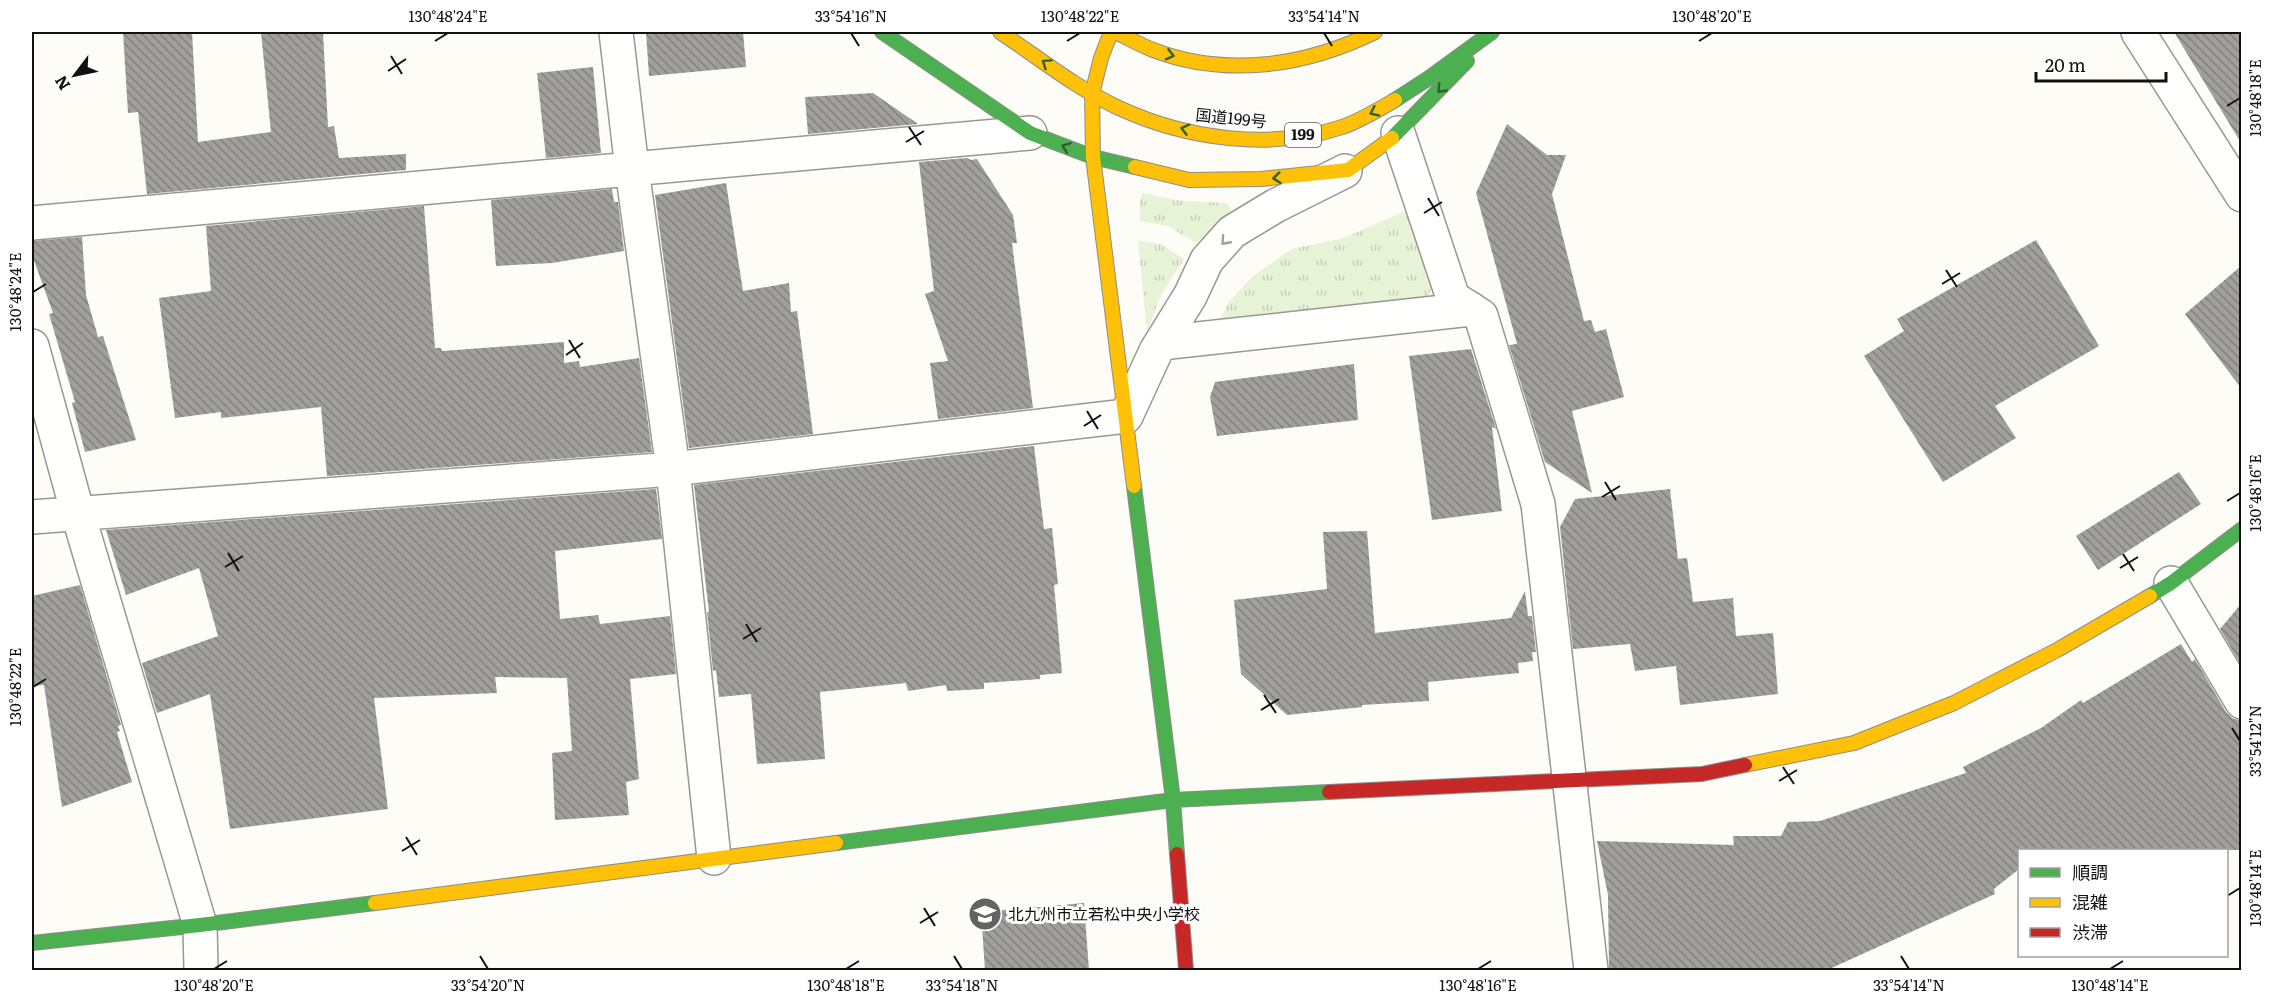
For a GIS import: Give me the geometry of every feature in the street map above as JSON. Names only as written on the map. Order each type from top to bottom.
[{"type":"main road","points":[[882,32],[1030,133],[1093,157],[1189,180],[1261,179],[1348,170],[1398,133],[1494,32]]},
{"type":"main road","name":"国道199号","points":[[1000,32],[1092,94],[1146,119],[1196,132],[1248,139],[1293,137],[1339,128],[1381,109],[1423,84],[1494,32]]},
{"type":"main road","points":[[1111,32],[1101,58],[1092,94],[1093,157],[1173,800],[1186,970]]},
{"type":"main road","points":[[1116,32],[1160,53],[1206,64],[1252,67],[1304,60],[1349,46],[1375,32]]},
{"type":"main road","points":[[32,943],[200,925],[1173,800],[1702,774],[1854,743],[1954,703],[2059,649],[2171,583],[2241,529]]},
{"type":"street","points":[[616,32],[632,169],[673,469],[714,858]]},
{"type":"street","points":[[2138,32],[2241,195]]},
{"type":"street","points":[[32,223],[1030,133]]},
{"type":"street","points":[[1398,133],[1453,298],[1481,316],[1538,504],[1591,970]]},
{"type":"street","points":[[32,518],[673,469],[1126,416],[1161,343],[1190,296],[1207,260],[1232,232],[1275,206],[1348,170]]},
{"type":"street","points":[[1161,343],[1471,309]]},
{"type":"street","points":[[32,346],[78,514],[200,925],[201,970]]},
{"type":"street","points":[[2171,583],[2241,702]]},
{"type":"green space","points":[[1142,193],[1183,201],[1226,203],[1230,206],[1231,213],[1196,243],[1168,226],[1140,221]]},
{"type":"green space","points":[[1412,208],[1432,287],[1427,298],[1219,323],[1228,303],[1251,278],[1291,249],[1344,238]]},
{"type":"green space","points":[[1138,241],[1161,244],[1184,259],[1161,295],[1147,332]]},
{"type":"building","points":[[123,32],[192,32],[198,142],[271,132],[261,32],[323,32],[328,127],[334,126],[339,158],[406,154],[406,170],[147,194],[138,112],[128,113]]},
{"type":"building","points":[[646,32],[743,32],[746,67],[649,76]]},
{"type":"building","points":[[2174,32],[2241,32],[2241,143]]},
{"type":"building","points":[[593,67],[601,153],[546,158],[537,73]]},
{"type":"building","points":[[873,93],[918,124],[808,134],[805,97]]},
{"type":"building","points":[[1507,124],[1547,155],[1566,155],[1552,194],[1584,321],[1591,320],[1595,332],[1606,329],[1624,397],[1572,411],[1592,493],[1545,462],[1509,345],[1517,344],[1476,193]]},
{"type":"building","points":[[977,159],[1013,215],[1017,243],[1012,243],[1033,408],[938,419],[930,363],[948,361],[925,294],[934,291],[919,162]]},
{"type":"building","points":[[726,183],[743,291],[789,283],[791,312],[797,311],[813,434],[689,448],[655,195]]},
{"type":"building","points":[[612,189],[614,202],[618,202],[624,251],[552,263],[496,266],[491,200]]},
{"type":"building","points":[[424,206],[435,348],[441,348],[442,351],[564,342],[564,363],[579,361],[580,367],[639,358],[652,452],[327,476],[321,407],[221,418],[221,412],[175,418],[159,298],[211,291],[206,226]]},
{"type":"building","points":[[82,237],[86,295],[98,337],[103,336],[136,440],[85,452],[72,403],[75,402],[49,314],[53,313],[32,255],[32,241]]},
{"type":"building","points":[[2036,240],[2099,346],[1995,406],[2016,438],[1943,482],[1864,356],[1904,331],[1897,319]]},
{"type":"building","points":[[2241,266],[2241,388],[2185,314]]},
{"type":"building","points":[[1471,349],[1496,429],[1492,427],[1502,511],[1432,520],[1409,356]]},
{"type":"building","points":[[1354,364],[1358,420],[1217,436],[1210,397],[1215,382]]},
{"type":"building","points":[[1034,446],[1044,529],[1052,528],[1058,584],[1054,585],[1062,673],[1040,675],[1040,679],[984,683],[984,689],[947,691],[946,685],[908,691],[906,683],[820,692],[825,759],[757,764],[751,694],[719,697],[716,670],[713,671],[707,612],[709,612],[694,485]]},
{"type":"building","points":[[2179,472],[2201,504],[2098,570],[2076,536]]},
{"type":"building","points":[[656,489],[662,539],[555,551],[560,619],[598,615],[600,624],[670,616],[676,674],[630,679],[639,779],[626,782],[629,815],[555,820],[552,753],[572,751],[567,678],[495,677],[497,693],[374,698],[388,809],[230,829],[210,694],[157,713],[142,663],[218,636],[199,568],[126,595],[106,530]]},
{"type":"building","points":[[1670,489],[1678,559],[1687,558],[1693,602],[1733,598],[1736,636],[1773,633],[1778,694],[1680,705],[1676,666],[1635,671],[1630,644],[1573,649],[1560,527],[1575,499]]},
{"type":"building","points":[[1367,531],[1375,633],[1511,618],[1525,591],[1528,616],[1532,616],[1536,652],[1532,652],[1533,661],[1518,663],[1519,673],[1428,682],[1429,701],[1362,705],[1362,707],[1287,715],[1241,674],[1234,600],[1327,589],[1323,532]]},
{"type":"building","points":[[80,585],[121,725],[118,726],[120,731],[117,732],[132,782],[62,807],[44,685],[32,686],[32,596]]},
{"type":"building","points":[[2241,604],[2241,665],[2220,629]]},
{"type":"building","points":[[2181,644],[2192,662],[2195,659],[2226,712],[2232,718],[2241,721],[2241,850],[2018,849],[2018,870],[1994,889],[1995,894],[1827,970],[1609,970],[1608,895],[1597,841],[1734,845],[1733,836],[1781,836],[1788,822],[1820,821],[1966,773],[1963,767],[2041,728],[2081,700],[2083,703]]},
{"type":"building","points":[[1084,903],[1089,970],[985,970],[981,912]]},
{"type":"traffic: fast","points":[[882,32],[1030,133],[1093,157],[1135,167]]},
{"type":"traffic: fast","points":[[1395,100],[1492,32]]},
{"type":"traffic: fast","points":[[1392,138],[1467,61]]},
{"type":"traffic: fast","points":[[1134,486],[1173,800],[1177,854]]},
{"type":"traffic: fast","points":[[2150,596],[2171,583],[2242,529]]},
{"type":"traffic: fast","points":[[836,843],[1173,800],[1329,792]]},
{"type":"traffic: fast","points":[[32,943],[375,903]]},
{"type":"traffic: slow","points":[[1000,32],[1103,100],[1145,119],[1200,134],[1258,140],[1287,139],[1342,127],[1395,100]]},
{"type":"traffic: slow","points":[[1111,32],[1101,58],[1092,94],[1093,157],[1134,486]]},
{"type":"traffic: slow","points":[[1116,32],[1148,48],[1181,59],[1238,66],[1294,60],[1349,44],[1375,32]]},
{"type":"traffic: slow","points":[[1135,167],[1189,180],[1261,179],[1348,170],[1392,138]]},
{"type":"traffic: slow","points":[[1745,765],[1854,743],[1954,703],[2059,649],[2150,596]]},
{"type":"traffic: slow","points":[[375,903],[836,843]]},
{"type":"traffic: jam","points":[[1329,792],[1702,774],[1745,765]]},
{"type":"traffic: jam","points":[[1177,854],[1186,970]]},
{"type":"place","name":"北九州市立若松中央小学校","points":[[985,914]]}]
